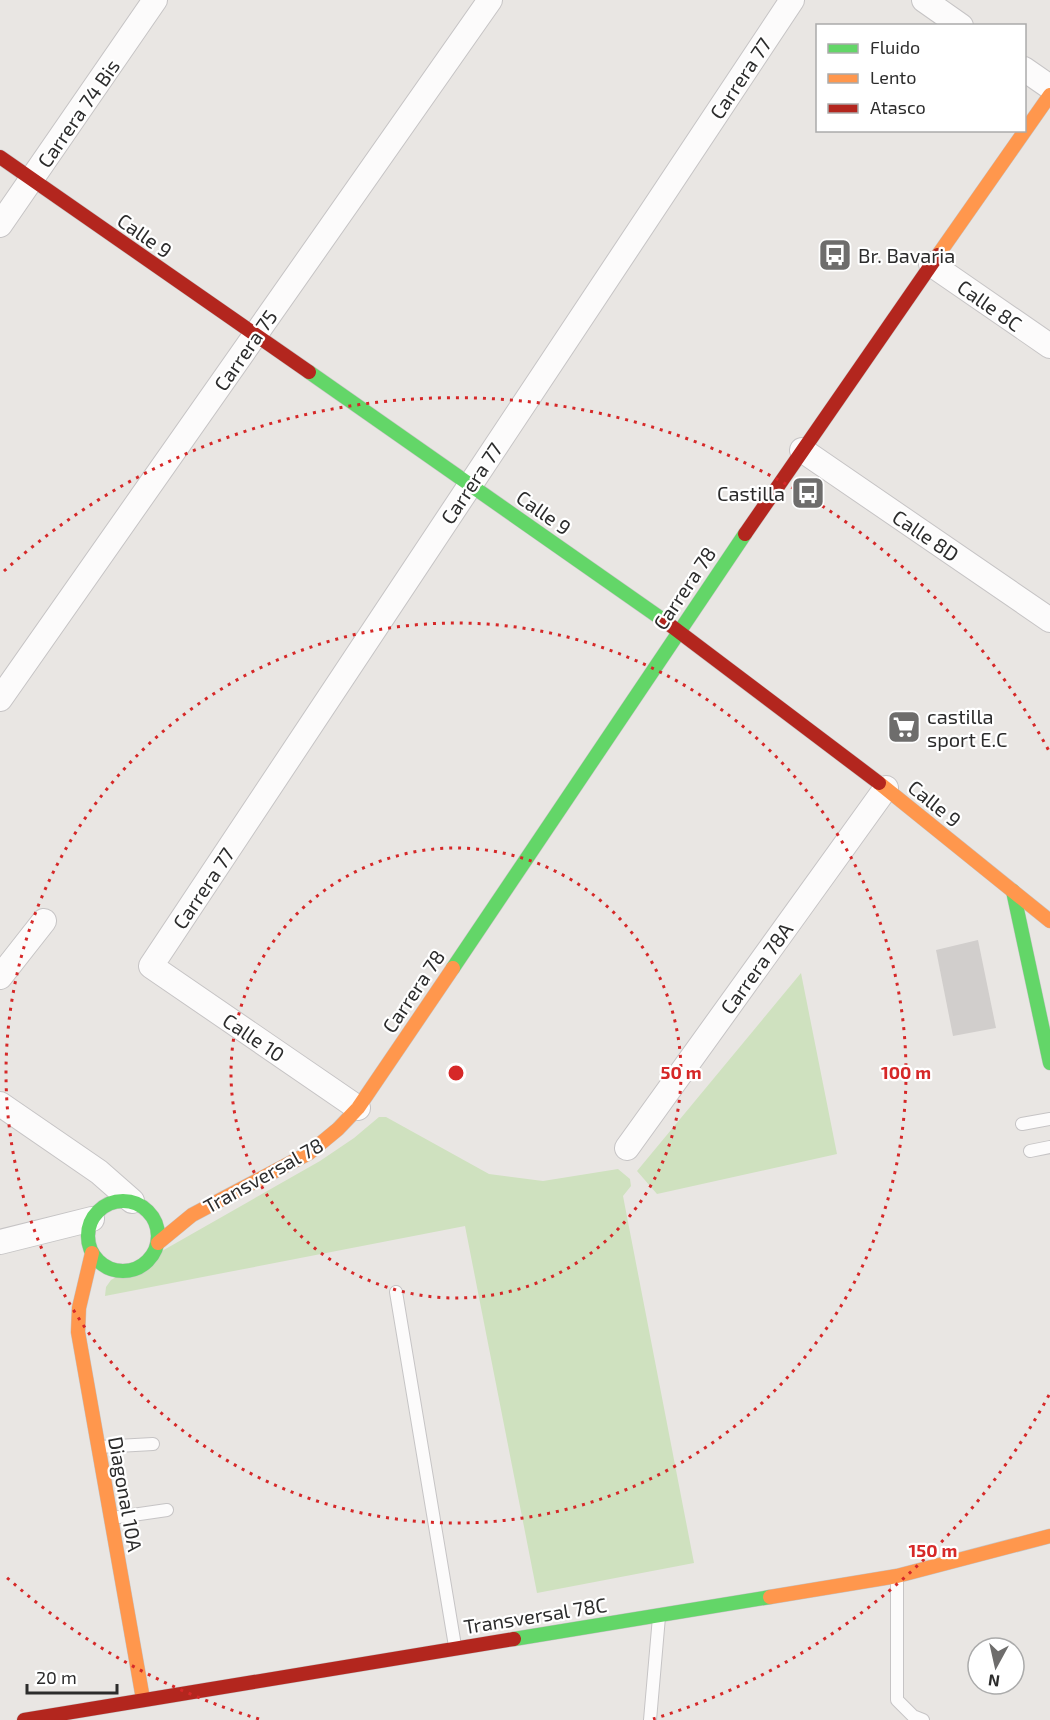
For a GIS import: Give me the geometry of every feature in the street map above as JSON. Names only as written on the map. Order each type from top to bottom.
[{"type":"street","name":"Carrera 74 Bis","points":[[0,225],[155,0]]},
{"type":"street","name":"Carrera 75","points":[[0,699],[489,0]]},
{"type":"street","name":"Carrera 77","points":[[151,966],[792,0]]},
{"type":"street","points":[[924,0],[958,24]]},
{"type":"street","points":[[1026,70],[1050,87]]},
{"type":"street","name":"Carrera 78","points":[[1026,129],[1050,95]]},
{"type":"street","name":"Carrera 78","points":[[358,1108],[802,450],[1024,132]]},
{"type":"street","name":"Calle 9","points":[[0,157],[679,631],[886,788],[1050,921]]},
{"type":"street","name":"Calle 8C","points":[[931,264],[1050,346]]},
{"type":"street","name":"Calle 8D","points":[[802,450],[1050,620]]},
{"type":"street","name":"Carrera 78A","points":[[627,1148],[886,788]]},
{"type":"street","points":[[1013,891],[1050,1058]]},
{"type":"street","points":[[0,977],[44,921]]},
{"type":"street","name":"Calle 10","points":[[151,966],[358,1108]]},
{"type":"street","points":[[0,1104],[99,1172],[132,1201],[163,1216],[158,1243],[153,1255],[145,1264],[133,1270],[120,1271],[99,1262],[95,1229],[99,1172]]},
{"type":"street","name":"Transversal 78","points":[[158,1243],[192,1215],[309,1152],[327,1139],[358,1108]]},
{"type":"street","points":[[0,1242],[30,1236],[95,1229],[119,1200],[132,1201]]},
{"type":"street","name":"Transversal 78","points":[[163,1216],[192,1215]]},
{"type":"street","name":"Diagonal 10A","points":[[95,1229],[79,1308],[78,1332],[143,1699]]},
{"type":"street","points":[[82,1296],[120,1271]]},
{"type":"street","name":"Transversal 78C","points":[[24,1720],[64,1717],[143,1699],[897,1576],[1050,1536]]},
{"type":"lane","points":[[1022,1124],[1050,1119]]},
{"type":"lane","points":[[1030,1151],[1050,1147]]},
{"type":"lane","points":[[396,1292],[456,1648]]},
{"type":"lane","points":[[98,1447],[153,1444]]},
{"type":"lane","points":[[111,1518],[167,1510]]},
{"type":"lane","points":[[897,1576],[897,1700],[913,1716],[923,1720]]},
{"type":"lane","points":[[650,1720],[659,1615]]},
{"type":"green space","points":[[801,973],[837,1154],[657,1194],[637,1171]]},
{"type":"green space","points":[[379,1117],[386,1117],[489,1174],[543,1181],[618,1169],[630,1179],[631,1186],[623,1196],[694,1563],[537,1593],[465,1226],[105,1296],[106,1287],[111,1280],[320,1161],[354,1138]]},
{"type":"building","points":[[978,940],[996,1028],[953,1036],[936,950]]},
{"type":"traffic: fast","points":[[309,372],[666,622]]},
{"type":"traffic: fast","points":[[453,968],[745,534]]},
{"type":"traffic: fast","points":[[1013,891],[1050,1063]]},
{"type":"traffic: fast","points":[[116,1201],[130,1201],[143,1207],[152,1216],[158,1229],[158,1236],[156,1249],[148,1261],[130,1271],[116,1271],[103,1265],[94,1256],[88,1243],[88,1229],[94,1216],[103,1207],[116,1201]]},
{"type":"traffic: fast","points":[[514,1639],[770,1597]]},
{"type":"traffic: slow","points":[[1026,129],[1050,95]]},
{"type":"traffic: slow","points":[[938,255],[1024,132]]},
{"type":"traffic: slow","points":[[879,783],[1050,921]]},
{"type":"traffic: slow","points":[[158,1243],[192,1215],[309,1153],[338,1129],[358,1108],[453,968]]},
{"type":"traffic: slow","points":[[92,1253],[79,1308],[78,1332],[143,1699]]},
{"type":"traffic: slow","points":[[770,1597],[897,1576],[1050,1536]]},
{"type":"traffic: jam","points":[[0,157],[309,372]]},
{"type":"traffic: jam","points":[[745,534],[938,255]]},
{"type":"traffic: jam","points":[[666,622],[879,783]]},
{"type":"traffic: jam","points":[[24,1720],[514,1639]]},
{"type":"place","name":"Br. Bavaria","points":[[835,255]]},
{"type":"place","name":"Castilla","points":[[808,493]]},
{"type":"place","name":"castilla sport E.C","points":[[904,727]]}]
